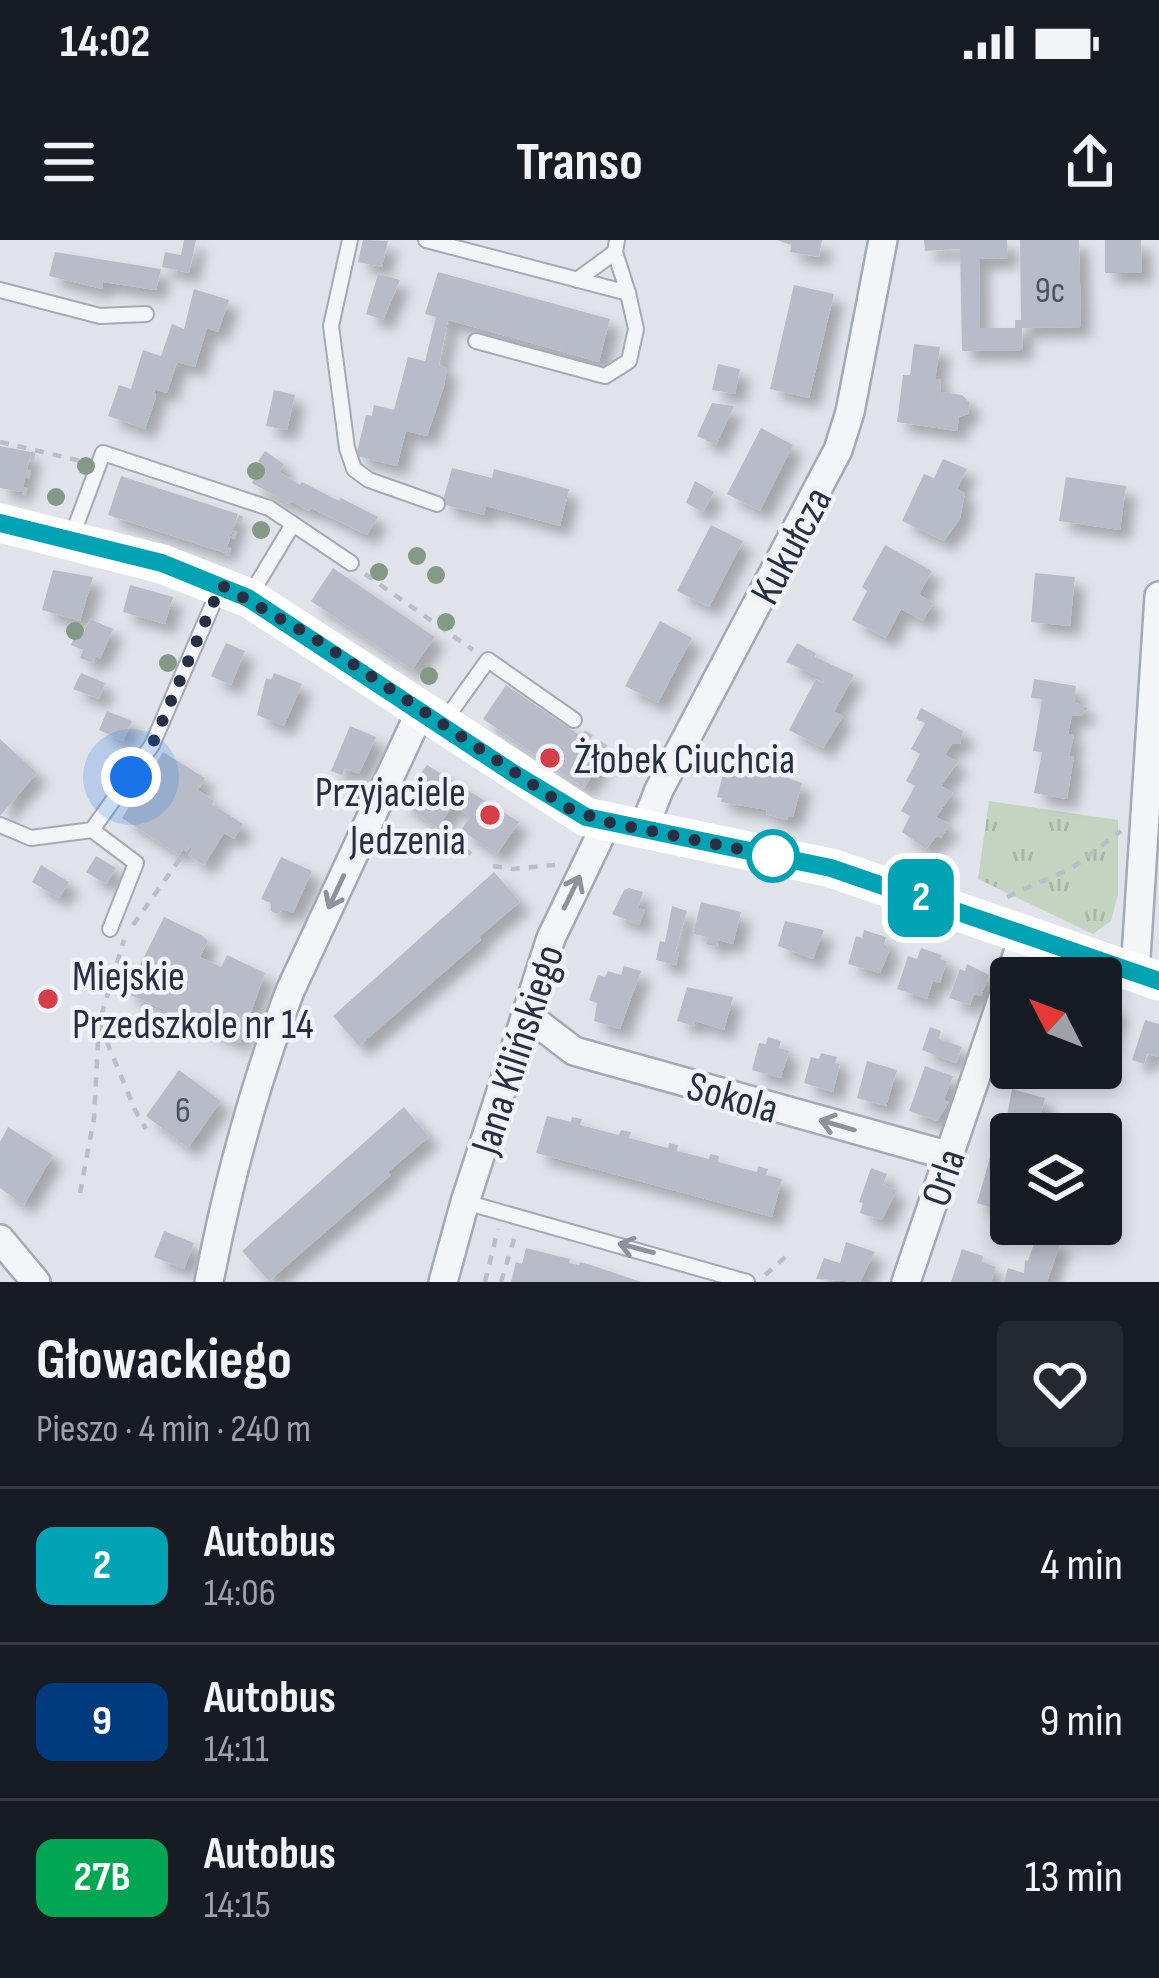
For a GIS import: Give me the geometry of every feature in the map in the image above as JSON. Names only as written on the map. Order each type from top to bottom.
[{"type":"street","name":"Kukułcza","points":[[625,826],[659,790],[838,450],[884,240]]},
{"type":"street","points":[[12,508],[71,540],[232,579],[568,808],[625,826],[831,868],[1147,977],[1159,596]]},
{"type":"street","points":[[209,1282],[229,1175],[290,991],[431,717]]},
{"type":"street","name":"Jana Kilińskiego","points":[[443,1282],[550,938],[625,826]]},
{"type":"street","name":"Orla","points":[[906,1282],[1024,935]]},
{"type":"street","name":"Sokola","points":[[526,1014],[574,1051],[950,1156]]},
{"type":"street","points":[[0,1239],[36,1282]]},
{"type":"lane","points":[[350,240],[331,326],[347,448],[355,469],[369,480],[437,504]]},
{"type":"lane","points":[[426,240],[628,293]]},
{"type":"lane","points":[[476,341],[605,376],[629,361],[636,344],[616,246],[577,280]]},
{"type":"lane","points":[[0,290],[100,316],[146,314]]},
{"type":"lane","points":[[71,540],[103,453],[269,508],[351,563]]},
{"type":"lane","points":[[92,830],[152,745],[232,579],[293,524]]},
{"type":"lane","points":[[431,717],[488,660],[574,720]]},
{"type":"lane","points":[[0,825],[31,838],[92,830],[136,863],[110,929]]},
{"type":"lane","points":[[465,1202],[747,1282]]},
{"type":"path","points":[[0,442],[98,465]]},
{"type":"path","points":[[12,508],[34,449]]},
{"type":"path","points":[[232,579],[242,511]]},
{"type":"path","points":[[351,563],[488,660]]},
{"type":"path","points":[[574,720],[576,728],[628,761]]},
{"type":"path","points":[[1007,897],[1072,868],[1124,828]]},
{"type":"path","points":[[80,1193],[94,1118],[99,1023],[126,936],[189,847]]},
{"type":"path","points":[[493,866],[555,865]]},
{"type":"path","points":[[99,1023],[146,1129]]},
{"type":"path","points":[[484,1282],[503,1212]]},
{"type":"path","points":[[501,1282],[521,1216]]},
{"type":"path","points":[[765,1275],[791,1252]]},
{"type":"green space","points":[[989,801],[1118,820],[1118,894],[1111,921],[1093,934],[978,879]]},
{"type":"building","points":[[184,240],[196,240],[189,273],[162,267],[165,252],[181,255]]},
{"type":"building","points":[[363,240],[388,241],[382,267],[358,262]]},
{"type":"building","points":[[777,240],[822,240],[819,257],[790,252],[791,245]]},
{"type":"building","points":[[924,240],[1007,240],[1008,258],[979,259],[980,328],[1015,328],[1015,320],[1021,320],[1020,240],[1079,240],[1081,327],[1022,328],[1023,350],[962,351],[960,249],[925,251]]},
{"type":"building","points":[[1105,240],[1141,240],[1142,273],[1105,273]]},
{"type":"building","points":[[55,252],[161,269],[156,290],[103,282],[102,289],[49,276]]},
{"type":"building","points":[[438,272],[610,319],[599,362],[448,320],[439,365],[447,368],[444,386],[427,436],[406,431],[397,466],[356,456],[366,415],[372,416],[374,405],[394,410],[408,357],[425,361],[436,317],[425,314]]},
{"type":"building","points":[[378,274],[400,280],[383,320],[366,314]]},
{"type":"building","points":[[794,285],[834,294],[809,398],[770,389]]},
{"type":"building","points":[[194,289],[229,300],[218,332],[207,328],[195,367],[177,362],[167,393],[154,389],[156,397],[145,429],[108,416],[119,385],[131,389],[143,350],[161,356],[172,324],[184,329]]},
{"type":"building","points":[[914,344],[940,347],[935,379],[941,380],[940,392],[962,395],[970,403],[968,414],[959,417],[957,431],[897,422],[903,375],[910,375]]},
{"type":"building","points":[[718,364],[740,369],[735,394],[712,390]]},
{"type":"building","points":[[274,390],[295,395],[287,430],[266,426]]},
{"type":"building","points":[[712,403],[734,406],[716,445],[697,436]]},
{"type":"building","points":[[761,428],[793,445],[760,511],[727,494]]},
{"type":"building","points":[[0,446],[31,452],[22,492],[0,488]]},
{"type":"building","points":[[265,451],[284,464],[279,472],[300,485],[378,517],[367,535],[311,508],[289,504],[252,483]]},
{"type":"building","points":[[943,459],[967,469],[957,489],[965,493],[960,519],[944,541],[902,521],[924,474],[934,478]]},
{"type":"building","points":[[452,468],[492,478],[494,469],[569,489],[560,526],[486,506],[484,515],[442,504]]},
{"type":"building","points":[[121,476],[238,514],[225,553],[108,515]]},
{"type":"building","points":[[1066,477],[1126,486],[1120,530],[1059,521]]},
{"type":"building","points":[[695,481],[714,492],[703,512],[686,503]]},
{"type":"building","points":[[711,525],[743,541],[709,607],[677,591]]},
{"type":"building","points":[[885,545],[932,571],[919,594],[933,603],[923,621],[901,609],[886,638],[852,620],[867,591],[862,587]]},
{"type":"building","points":[[333,568],[435,637],[412,670],[311,601]]},
{"type":"building","points":[[53,570],[93,577],[80,621],[42,610]]},
{"type":"building","points":[[1035,573],[1075,577],[1070,626],[1031,622]]},
{"type":"building","points":[[130,585],[173,597],[165,624],[123,612]]},
{"type":"building","points":[[90,619],[113,629],[100,659],[96,656],[93,663],[80,658],[83,650],[71,645],[75,635],[82,637]]},
{"type":"building","points":[[660,621],[692,638],[658,703],[625,686]]},
{"type":"building","points":[[226,643],[245,651],[231,685],[211,676]]},
{"type":"building","points":[[797,643],[854,675],[834,712],[843,716],[823,748],[789,730],[816,679],[823,683],[824,679],[786,662]]},
{"type":"building","points":[[81,673],[105,683],[99,699],[73,689]]},
{"type":"building","points":[[274,673],[302,684],[284,726],[257,715],[266,678],[271,680]]},
{"type":"building","points":[[1034,679],[1076,686],[1074,702],[1088,708],[1081,716],[1072,715],[1069,756],[1074,756],[1067,799],[1034,793],[1042,752],[1033,751],[1042,699],[1031,698]]},
{"type":"building","points":[[506,685],[607,754],[584,788],[483,719]]},
{"type":"building","points":[[921,708],[963,731],[960,744],[952,744],[945,755],[958,762],[941,786],[953,793],[936,817],[949,824],[926,849],[902,832],[910,816],[901,811],[915,786],[906,781],[920,754],[911,749],[925,723],[916,719]]},
{"type":"building","points":[[107,711],[132,721],[123,741],[99,730]]},
{"type":"building","points":[[350,726],[376,737],[359,774],[345,768],[342,775],[331,771]]},
{"type":"building","points":[[0,739],[37,773],[0,816]]},
{"type":"building","points":[[163,752],[205,778],[198,790],[243,824],[234,839],[224,833],[204,865],[188,855],[189,846],[179,855],[122,818]]},
{"type":"building","points":[[726,763],[802,783],[793,817],[787,820],[766,814],[767,810],[721,802],[717,797]]},
{"type":"building","points":[[427,765],[519,822],[497,854],[461,830],[470,817],[453,805],[438,828],[400,802]]},
{"type":"building","points":[[96,856],[116,868],[106,884],[86,872]]},
{"type":"building","points":[[281,857],[312,871],[293,913],[283,909],[277,914],[271,911],[271,903],[261,899]]},
{"type":"building","points":[[41,865],[69,882],[59,898],[32,882]]},
{"type":"building","points":[[494,872],[520,902],[359,1046],[333,1016]]},
{"type":"building","points":[[629,888],[643,892],[638,908],[645,910],[639,925],[612,914]]},
{"type":"building","points":[[701,902],[741,912],[733,944],[718,940],[717,947],[706,944],[708,937],[693,934]]},
{"type":"building","points":[[672,906],[687,911],[676,965],[656,960]]},
{"type":"building","points":[[164,917],[208,941],[200,957],[221,967],[227,955],[265,973],[240,1043],[126,993]]},
{"type":"building","points":[[785,921],[824,930],[813,959],[778,946]]},
{"type":"building","points":[[864,930],[886,937],[884,944],[890,949],[880,973],[848,964],[856,936],[862,938]]},
{"type":"building","points":[[921,948],[947,961],[940,983],[933,981],[927,999],[897,989],[908,956],[917,959]]},
{"type":"building","points":[[967,964],[989,975],[981,996],[974,994],[970,1005],[949,998],[960,969],[965,971]]},
{"type":"building","points":[[624,966],[641,971],[620,1029],[594,1021],[597,1003],[589,1000],[598,975],[605,977],[608,971],[621,975]]},
{"type":"building","points":[[687,987],[733,997],[724,1030],[677,1021]]},
{"type":"building","points":[[1145,1020],[1159,1024],[1159,1057],[1147,1054],[1144,1064],[1132,1060]]},
{"type":"building","points":[[930,1027],[941,1031],[939,1039],[962,1047],[956,1063],[922,1050]]},
{"type":"building","points":[[768,1037],[781,1041],[779,1048],[789,1051],[781,1078],[752,1070],[759,1043],[766,1044]]},
{"type":"building","points":[[821,1053],[837,1057],[835,1063],[840,1064],[833,1092],[804,1083],[811,1057],[819,1059]]},
{"type":"building","points":[[867,1061],[897,1070],[886,1106],[857,1098]]},
{"type":"building","points":[[925,1066],[953,1076],[944,1100],[949,1102],[937,1121],[909,1111]]},
{"type":"building","points":[[179,1070],[221,1101],[188,1148],[146,1116]]},
{"type":"building","points":[[1012,1089],[1045,1098],[1041,1113],[1008,1113]]},
{"type":"building","points":[[404,1107],[429,1137],[269,1281],[242,1251]]},
{"type":"building","points":[[547,1116],[571,1122],[572,1117],[582,1119],[580,1125],[619,1135],[621,1130],[631,1132],[629,1138],[668,1148],[669,1143],[678,1145],[677,1151],[709,1159],[710,1154],[719,1156],[718,1162],[757,1172],[758,1166],[768,1169],[766,1175],[782,1179],[772,1217],[536,1153]]},
{"type":"building","points":[[8,1127],[53,1155],[24,1205],[0,1188],[0,1142]]},
{"type":"building","points":[[990,1158],[990,1207],[977,1203]]},
{"type":"building","points":[[871,1168],[887,1174],[883,1185],[897,1190],[882,1220],[860,1213]]},
{"type":"building","points":[[164,1231],[194,1243],[184,1269],[154,1257]]},
{"type":"building","points":[[846,1242],[875,1252],[860,1282],[816,1279],[824,1258],[840,1263]]},
{"type":"building","points":[[1034,1245],[1060,1245],[1047,1282],[1004,1282],[1008,1268],[1024,1273]]},
{"type":"building","points":[[526,1248],[570,1259],[569,1263],[580,1262],[641,1282],[511,1282]]},
{"type":"building","points":[[962,1249],[983,1256],[982,1262],[996,1267],[991,1282],[951,1282]]},
{"type":"bus line","name":"2","points":[[0,523],[162,563],[248,598],[586,817],[831,868],[1159,981]]},
{"type":"place","name":"Żłobek Ciuchcia","points":[[550,758]]},
{"type":"place","name":"Przyjaciele Jedzenia","points":[[490,815]]},
{"type":"place","name":"Miejskie Przedszkole nr 14","points":[[48,999]]},
{"type":"route","points":[[131,777],[152,745],[221,585],[311,636],[586,817],[773,856]]}]
